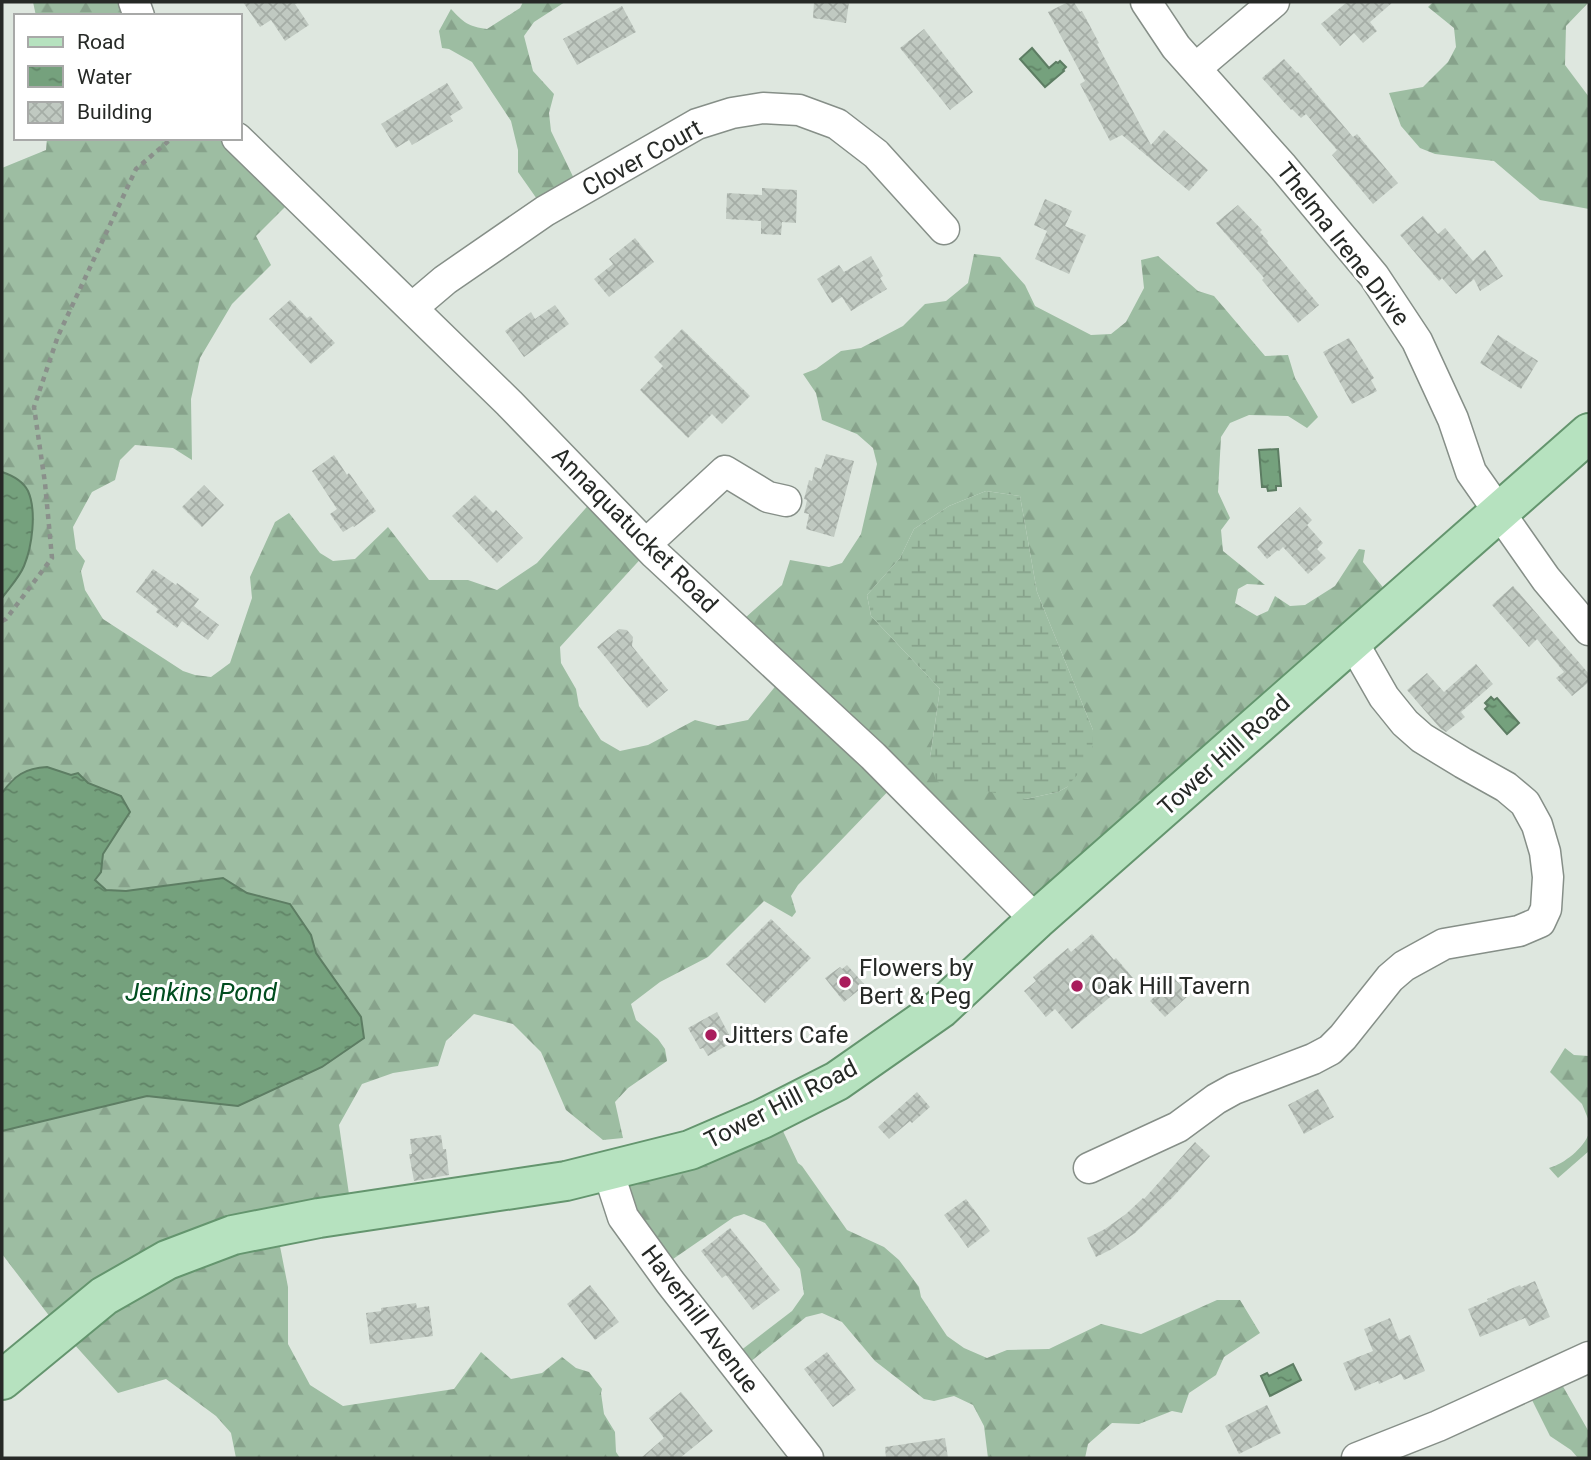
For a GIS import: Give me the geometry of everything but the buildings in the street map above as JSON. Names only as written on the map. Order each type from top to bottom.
[{"type":"main road","name":"Tower Hill Road","points":[[2,1380],[104,1296],[167,1260],[233,1235],[319,1218],[566,1181],[608,1171],[690,1150],[762,1119],[837,1081],[940,1009],[1036,920],[1589,433]]},
{"type":"street","name":"Thelma Irene Drive","points":[[1146,2],[1176,47],[1283,167],[1381,287],[1418,341],[1453,419],[1471,472],[1546,579],[1589,630]]},
{"type":"street","points":[[1196,68],[1274,2]]},
{"type":"street","name":"Clover Court","points":[[412,308],[445,280],[545,211],[697,124],[732,113],[763,108],[799,110],[837,124],[876,154],[943,229]]},
{"type":"street","name":"Annaquatucket Road","points":[[239,140],[509,403],[646,544],[873,756],[1036,920]]},
{"type":"street","points":[[646,544],[725,471],[768,497],[786,501]]},
{"type":"street","points":[[1089,1168],[1178,1127],[1234,1089],[1313,1059],[1329,1050],[1343,1038],[1374,997],[1404,966],[1444,944],[1519,931],[1540,922],[1546,909],[1548,877],[1545,852],[1537,825],[1525,803],[1506,787],[1433,744],[1405,723],[1384,697],[1352,641]]},
{"type":"street","name":"Haverhill Avenue","points":[[608,1171],[623,1217],[670,1282],[808,1458]]},
{"type":"street","points":[[1357,1458],[1404,1450],[1438,1426],[1589,1357]]},
{"type":"path","points":[[2,621],[52,558],[34,407],[58,336],[136,169],[170,140]]},
{"type":"green space","points":[[33,2],[132,2],[137,14],[36,14]]},
{"type":"green space","points":[[523,2],[565,2],[534,22],[524,36],[533,71],[554,94],[549,113],[551,131],[580,191],[544,209],[518,172],[518,150],[511,121],[472,62],[442,48],[439,31],[451,9],[467,23],[487,29],[520,8]]},
{"type":"green space","points":[[1433,2],[1589,2],[1566,26],[1565,65],[1589,97],[1589,209],[1540,200],[1494,161],[1435,154],[1420,148],[1401,126],[1389,93],[1423,87],[1448,62],[1456,47],[1454,28],[1428,7]]},
{"type":"green space","points":[[47,140],[236,140],[292,200],[256,236],[271,265],[232,304],[200,358],[191,399],[192,460],[173,448],[135,445],[120,460],[115,480],[92,492],[73,527],[76,549],[85,561],[81,571],[85,590],[103,619],[183,671],[195,675],[211,677],[230,663],[252,598],[250,577],[275,522],[289,513],[320,553],[333,561],[355,559],[388,527],[429,580],[468,580],[497,590],[537,563],[593,500],[646,553],[560,647],[561,663],[576,689],[579,706],[601,740],[620,751],[648,745],[695,720],[718,726],[748,720],[778,683],[736,626],[782,585],[790,560],[829,567],[842,563],[861,534],[877,464],[873,448],[857,434],[822,420],[816,393],[803,374],[816,369],[841,351],[861,348],[903,326],[925,304],[946,301],[968,283],[974,254],[1000,257],[1025,285],[1035,306],[1091,335],[1111,334],[1126,322],[1144,288],[1141,260],[1158,256],[1198,291],[1214,296],[1265,356],[1288,355],[1295,378],[1318,417],[1307,428],[1288,416],[1249,415],[1230,423],[1221,437],[1218,492],[1230,518],[1221,530],[1223,551],[1265,585],[1247,584],[1238,589],[1235,603],[1257,616],[1268,611],[1275,596],[1290,606],[1305,605],[1335,586],[1359,549],[1365,550],[1363,562],[1396,604],[1038,919],[896,783],[798,885],[791,896],[796,912],[792,917],[764,901],[708,957],[660,982],[631,1004],[636,1020],[658,1039],[665,1049],[667,1061],[628,1088],[615,1102],[623,1138],[603,1140],[566,1110],[541,1052],[513,1024],[474,1014],[446,1041],[438,1066],[393,1073],[362,1084],[339,1125],[352,1215],[277,1231],[288,1287],[288,1344],[310,1385],[343,1406],[454,1389],[481,1352],[511,1379],[542,1373],[562,1357],[576,1368],[589,1372],[602,1389],[604,1414],[615,1432],[616,1452],[620,1458],[236,1458],[231,1433],[216,1416],[166,1379],[118,1393],[60,1330],[2,1254],[2,1131],[147,1096],[238,1106],[322,1067],[364,1038],[360,1017],[316,953],[311,935],[290,904],[247,893],[223,878],[126,891],[106,891],[95,880],[101,872],[103,854],[130,812],[121,796],[88,783],[78,773],[71,775],[47,767],[12,779],[2,793],[2,168],[46,150]],"holes":[[[986,491],[1020,496],[1037,592],[1093,730],[1067,787],[1058,792],[1026,799],[930,758],[940,689],[871,616],[867,595],[900,558],[914,529],[949,506]]]},
{"type":"green space","points":[[986,491],[1020,496],[1037,592],[1093,730],[1092,757],[1067,787],[1058,792],[1026,799],[936,781],[930,758],[940,689],[871,616],[867,595],[900,558],[914,529],[949,506]]},
{"type":"green space","points":[[1565,1048],[1574,1055],[1589,1056],[1589,1121],[1582,1104],[1550,1072]]},
{"type":"green space","points":[[775,1114],[798,1163],[847,1230],[884,1247],[899,1260],[919,1287],[921,1297],[947,1336],[964,1348],[987,1358],[1007,1350],[1049,1349],[1101,1324],[1141,1334],[1217,1300],[1240,1300],[1260,1333],[1224,1357],[1216,1375],[1189,1393],[1182,1413],[1172,1411],[1139,1424],[1112,1423],[1088,1444],[1085,1458],[988,1458],[984,1426],[973,1405],[954,1396],[934,1401],[924,1399],[875,1361],[842,1322],[822,1313],[806,1317],[739,1371],[731,1358],[792,1311],[804,1294],[800,1269],[765,1223],[744,1214],[734,1217],[660,1268],[613,1170]]},
{"type":"green space","points":[[1589,1133],[1589,1151],[1558,1178],[1549,1168],[1573,1155]]},
{"type":"green space","points":[[1557,1376],[1589,1432],[1589,1458],[1578,1458],[1550,1436],[1527,1390]]},
{"type":"water","points":[[1032,48],[1049,68],[1060,61],[1066,67],[1045,87],[1020,59]]},
{"type":"water","points":[[1278,449],[1281,486],[1268,491],[1267,487],[1262,487],[1259,450]]},
{"type":"water","points":[[2,472],[26,487],[31,499],[33,519],[24,566],[2,598]]},
{"type":"water","points":[[1491,697],[1494,700],[1497,698],[1519,723],[1507,734],[1485,709],[1488,706],[1485,703]]},
{"type":"water","name":"Jenkins Pond","points":[[47,767],[71,775],[78,773],[88,783],[121,796],[130,812],[103,854],[101,872],[95,880],[106,890],[126,891],[223,878],[247,893],[290,904],[311,935],[316,953],[361,1017],[364,1038],[322,1067],[238,1106],[147,1096],[2,1131],[2,793],[21,774]]},
{"type":"water","points":[[1293,1364],[1301,1380],[1270,1396],[1261,1376],[1267,1373],[1269,1376]]},
{"type":"place","name":"Flowers by Bert & Peg","points":[[845,982]]},
{"type":"place","name":"Oak Hill Tavern","points":[[1077,986]]},
{"type":"place","name":"Jitters Cafe","points":[[711,1035]]}]
